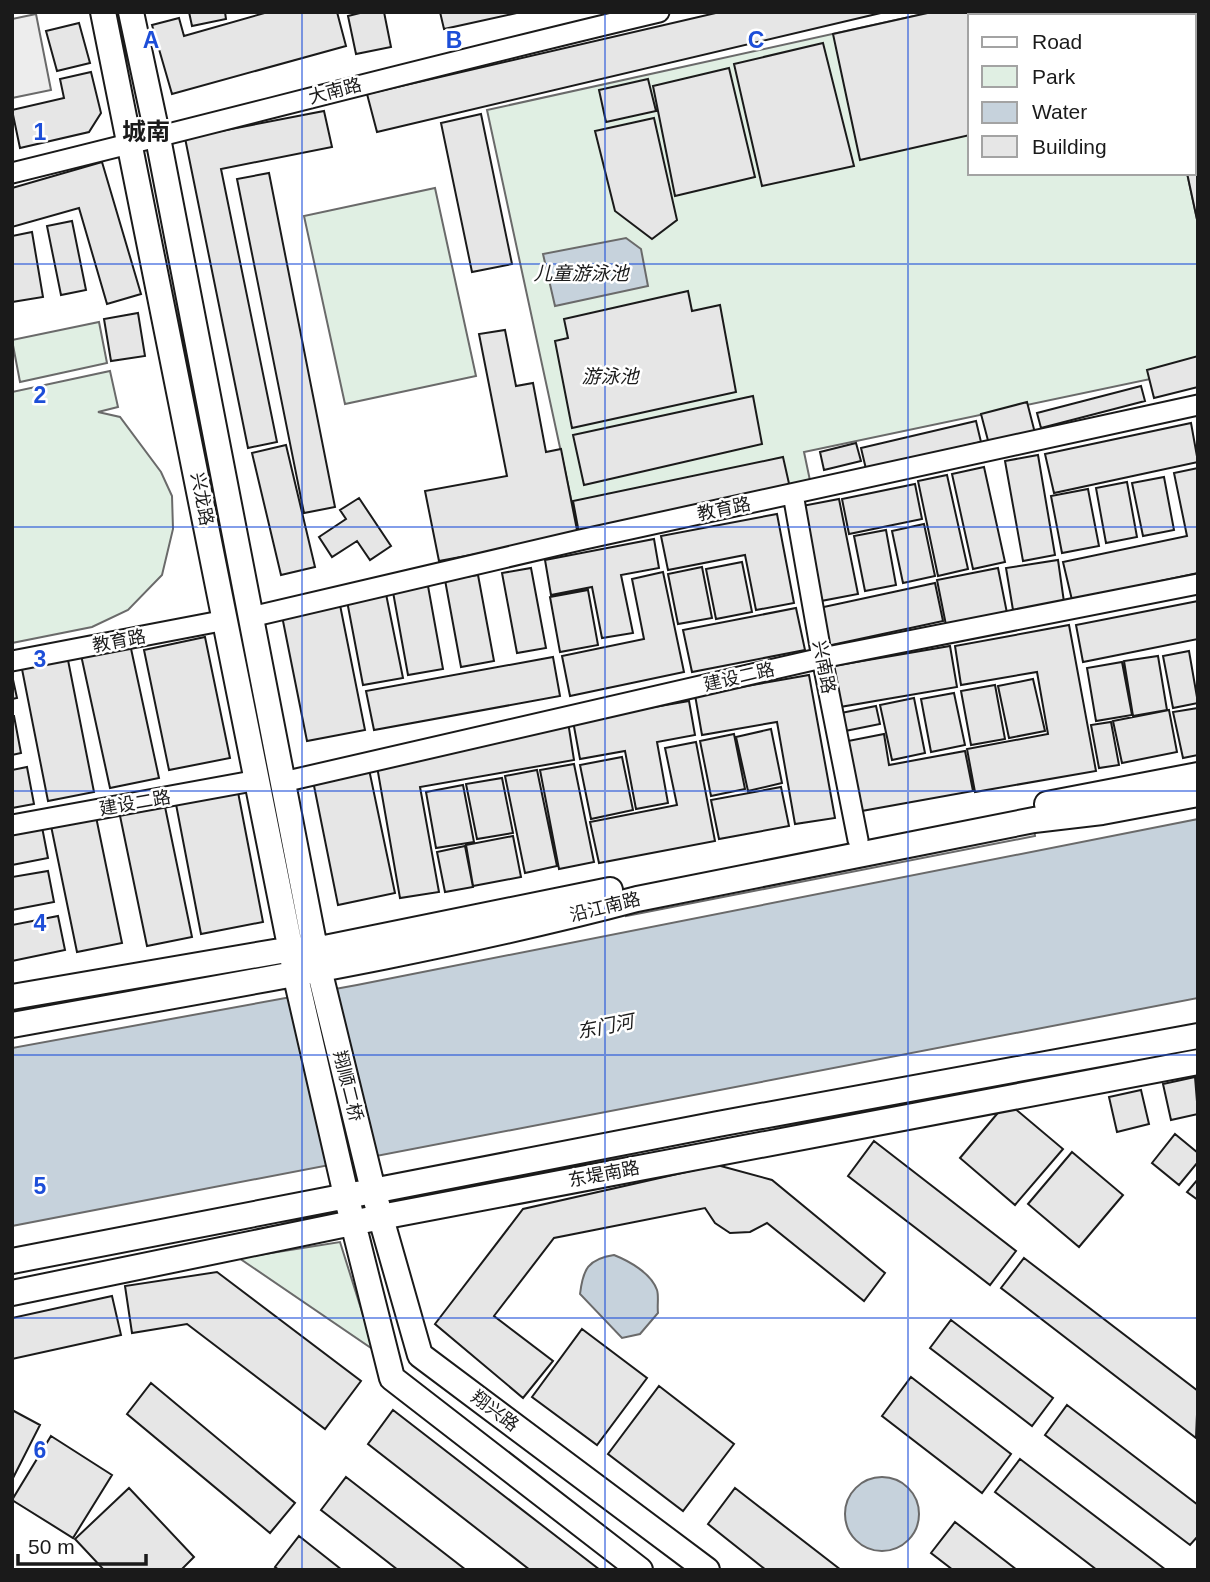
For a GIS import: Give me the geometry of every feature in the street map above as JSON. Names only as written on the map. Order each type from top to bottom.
[{"type":"main road","name":"兴龙路","points":[[103,12],[258,780],[307,968]]},
{"type":"main road","name":"兴龙路","points":[[131,12],[283,782],[307,968]]},
{"type":"main road","name":"沿江南路","points":[[12,998],[307,968],[858,840],[1198,775]]},
{"type":"main road","name":"沿江南路","points":[[12,1026],[572,916],[650,896],[1034,820],[1102,812],[1198,794]]},
{"type":"main road","name":"翔顺二桥","points":[[307,968],[373,1190]]},
{"type":"main road","name":"翔顺二桥","points":[[307,968],[345,1195]]},
{"type":"main road","name":"东堤南路","points":[[12,1261],[345,1195],[1198,1036]]},
{"type":"main road","name":"东堤南路","points":[[12,1293],[381,1217],[1198,1062]]},
{"type":"main road","name":"翔兴路","points":[[373,1190],[420,1355],[707,1570]]},
{"type":"main road","name":"翔兴路","points":[[345,1195],[392,1378],[640,1570]]},
{"type":"street","name":"大南路","points":[[12,173],[158,138],[405,72],[659,12]]},
{"type":"street","name":"教育路","points":[[251,617],[567,543],[1198,405]]},
{"type":"street","name":"兴南路","points":[[793,494],[858,840]]},
{"type":"street","name":"建设二路","points":[[283,782],[822,658],[1198,584]]},
{"type":"street","name":"教育路","points":[[12,661],[226,620]]},
{"type":"street","name":"建设二路","points":[[12,825],[258,780]]},
{"type":"green space","points":[[932,12],[1124,12],[968,14],[968,175],[1187,175],[1198,224],[1198,369],[804,452],[812,490],[580,540],[487,110]]},
{"type":"green space","points":[[435,188],[476,376],[345,404],[304,216]]},
{"type":"green space","points":[[99,322],[107,363],[20,382],[12,340]]},
{"type":"green space","points":[[110,371],[118,407],[98,412],[120,417],[161,472],[172,496],[173,529],[162,575],[128,610],[92,627],[12,643],[12,392]]},
{"type":"green space","points":[[340,1242],[374,1350],[239,1258]]},
{"type":"shaded area","points":[[36,14],[51,90],[12,98],[12,19]]},
{"type":"shaded area","points":[[1034,828],[1035,836],[626,916],[625,909]]},
{"type":"water","name":"儿童游泳池","points":[[626,238],[641,249],[648,286],[555,306],[543,254]]},
{"type":"water","name":"东门河","points":[[1198,819],[1198,998],[12,1226],[12,1048],[357,985]]},
{"type":"water","points":[[614,1255],[645,1273],[654,1284],[658,1295],[658,1313],[640,1334],[622,1338],[580,1294],[588,1267],[598,1259]]},
{"type":"water","points":[[882,1477],[896,1480],[908,1488],[916,1500],[919,1514],[916,1528],[908,1540],[896,1548],[882,1551],[868,1548],[856,1540],[848,1528],[845,1514],[848,1500],[856,1488],[868,1480]]},
{"type":"building","points":[[189,12],[225,12],[226,19],[192,26]]},
{"type":"building","points":[[268,12],[337,12],[346,46],[172,94],[152,25],[179,18],[184,36]]},
{"type":"building","points":[[364,12],[384,12],[391,47],[356,54],[348,16]]},
{"type":"building","points":[[440,12],[521,12],[444,29]]},
{"type":"building","points":[[720,12],[885,12],[377,132],[367,94]]},
{"type":"building","points":[[932,12],[1010,14],[968,14],[968,135],[860,160],[833,34]]},
{"type":"building","points":[[1091,12],[1124,14],[1092,14]]},
{"type":"building","points":[[1179,12],[1180,14],[1153,14]]},
{"type":"building","points":[[79,23],[90,63],[57,71],[46,31]]},
{"type":"building","points":[[823,43],[854,166],[762,186],[734,64]]},
{"type":"building","points":[[729,68],[755,177],[675,196],[653,86]]},
{"type":"building","points":[[91,72],[101,113],[89,132],[20,148],[12,110],[64,98],[60,79]]},
{"type":"building","points":[[648,79],[656,111],[606,122],[599,90]]},
{"type":"building","points":[[1196,90],[1198,98],[1198,224],[1187,175],[1196,175]]},
{"type":"building","points":[[324,111],[332,147],[221,169],[277,442],[248,448],[185,138]]},
{"type":"building","points":[[481,114],[512,264],[472,272],[441,123]]},
{"type":"building","points":[[654,118],[677,220],[652,239],[615,211],[595,131]]},
{"type":"building","points":[[102,162],[141,294],[107,304],[79,208],[12,227],[12,188]]},
{"type":"building","points":[[269,173],[335,507],[304,513],[237,179]]},
{"type":"building","points":[[72,221],[86,290],[61,295],[47,226]]},
{"type":"building","points":[[32,232],[43,297],[12,302],[12,236]]},
{"type":"building","points":[[688,291],[692,311],[720,305],[736,392],[572,428],[555,341],[568,338],[564,319]]},
{"type":"building","points":[[138,313],[145,356],[111,361],[104,319]]},
{"type":"building","points":[[505,330],[516,386],[533,383],[546,452],[561,449],[578,535],[439,561],[425,491],[507,476],[479,334]]},
{"type":"building","points":[[1198,356],[1198,387],[1154,398],[1147,370]]},
{"type":"building","points":[[1141,386],[1145,401],[1041,428],[1037,413]]},
{"type":"building","points":[[753,396],[762,444],[584,485],[573,435]]},
{"type":"building","points":[[1027,402],[1036,437],[990,448],[981,414]]},
{"type":"building","points":[[976,421],[981,442],[866,469],[861,448]]},
{"type":"building","points":[[1191,423],[1198,462],[1054,493],[1045,454]]},
{"type":"building","points":[[856,443],[861,461],[824,470],[820,452]]},
{"type":"building","points":[[286,445],[315,567],[281,575],[252,453]]},
{"type":"building","points":[[1038,455],[1055,555],[1023,561],[1005,461]]},
{"type":"building","points":[[783,457],[790,488],[579,533],[573,501]]},
{"type":"building","points":[[984,467],[1005,562],[973,569],[952,474]]},
{"type":"building","points":[[1198,468],[1198,573],[1072,600],[1063,562],[1187,536],[1174,473]]},
{"type":"building","points":[[947,475],[968,569],[938,576],[918,481]]},
{"type":"building","points":[[1164,477],[1174,530],[1143,536],[1132,483]]},
{"type":"building","points":[[1127,482],[1137,537],[1106,543],[1096,488]]},
{"type":"building","points":[[915,484],[922,519],[849,534],[842,499]]},
{"type":"building","points":[[1088,489],[1099,546],[1062,553],[1051,496]]},
{"type":"building","points":[[359,498],[391,546],[370,560],[357,541],[332,557],[319,537],[346,519],[340,510]]},
{"type":"building","points":[[839,499],[858,594],[821,601],[802,506]]},
{"type":"building","points":[[777,514],[794,603],[756,610],[745,555],[668,570],[661,536]]},
{"type":"building","points":[[924,524],[935,576],[903,583],[892,531]]},
{"type":"building","points":[[886,530],[896,585],[865,591],[854,536]]},
{"type":"building","points":[[654,539],[659,568],[621,575],[633,633],[602,638],[592,587],[551,595],[545,560]]},
{"type":"building","points":[[1058,560],[1064,602],[1013,610],[1006,568]]},
{"type":"building","points":[[742,562],[752,612],[716,619],[706,569]]},
{"type":"building","points":[[702,567],[712,618],[678,624],[668,574]]},
{"type":"building","points":[[531,568],[546,648],[517,653],[502,573]]},
{"type":"building","points":[[998,568],[1007,613],[946,625],[937,580]]},
{"type":"building","points":[[663,572],[684,672],[570,696],[562,656],[644,639],[632,579]]},
{"type":"building","points":[[478,575],[494,661],[461,667],[445,580]]},
{"type":"building","points":[[935,583],[943,621],[827,646],[819,608]]},
{"type":"building","points":[[428,586],[443,669],[408,675],[393,592]]},
{"type":"building","points":[[588,590],[598,645],[560,652],[550,597]]},
{"type":"building","points":[[386,594],[403,678],[363,685],[347,601]]},
{"type":"building","points":[[339,600],[365,730],[307,741],[281,611]]},
{"type":"building","points":[[1198,601],[1198,639],[1083,662],[1076,625]]},
{"type":"building","points":[[796,608],[805,650],[692,672],[683,630]]},
{"type":"building","points":[[1069,625],[1096,771],[975,792],[967,749],[1048,734],[1037,672],[961,685],[955,646]]},
{"type":"building","points":[[205,637],[230,758],[169,770],[144,650]]},
{"type":"building","points":[[130,644],[159,778],[110,788],[81,655]]},
{"type":"building","points":[[950,646],[957,687],[840,707],[833,666]]},
{"type":"building","points":[[1189,651],[1198,703],[1173,708],[1163,656]]},
{"type":"building","points":[[67,655],[94,792],[48,801],[21,664]]},
{"type":"building","points":[[1158,656],[1167,710],[1133,716],[1124,661]]},
{"type":"building","points":[[553,657],[560,696],[374,730],[366,691]]},
{"type":"building","points":[[1122,662],[1132,715],[1096,721],[1087,668]]},
{"type":"building","points":[[12,675],[17,698],[12,699]]},
{"type":"building","points":[[809,675],[835,818],[795,824],[777,722],[702,735],[695,695]]},
{"type":"building","points":[[1033,679],[1045,731],[1009,738],[998,686]]},
{"type":"building","points":[[995,685],[1005,739],[971,745],[961,691]]},
{"type":"building","points":[[954,693],[965,745],[931,752],[921,699]]},
{"type":"building","points":[[914,698],[925,753],[892,760],[880,705]]},
{"type":"building","points":[[689,701],[695,735],[657,742],[668,803],[636,809],[625,751],[580,759],[573,721]]},
{"type":"building","points":[[876,706],[880,724],[845,731],[841,713]]},
{"type":"building","points":[[1198,708],[1198,755],[1183,758],[1173,712]]},
{"type":"building","points":[[1169,710],[1177,752],[1122,763],[1113,721]]},
{"type":"building","points":[[12,716],[21,753],[12,755]]},
{"type":"building","points":[[568,722],[574,760],[420,787],[439,892],[400,898],[375,755]]},
{"type":"building","points":[[1111,722],[1119,765],[1099,768],[1091,725]]},
{"type":"building","points":[[771,729],[782,783],[748,791],[736,737]]},
{"type":"building","points":[[734,734],[745,789],[711,796],[700,741]]},
{"type":"building","points":[[884,734],[889,765],[965,751],[973,791],[856,812],[843,742]]},
{"type":"building","points":[[696,742],[715,841],[599,863],[590,822],[677,805],[665,748]]},
{"type":"building","points":[[366,755],[395,893],[338,905],[310,766]]},
{"type":"building","points":[[622,757],[633,810],[591,819],[580,765]]},
{"type":"building","points":[[574,764],[594,862],[559,869],[540,770]]},
{"type":"building","points":[[27,767],[34,804],[12,808],[12,770]]},
{"type":"building","points":[[537,770],[557,866],[525,873],[505,776]]},
{"type":"building","points":[[502,778],[513,833],[477,839],[466,784]]},
{"type":"building","points":[[463,785],[474,842],[436,848],[426,792]]},
{"type":"building","points":[[237,787],[263,922],[201,934],[175,799]]},
{"type":"building","points":[[781,787],[789,826],[719,839],[711,800]]},
{"type":"building","points":[[164,802],[192,937],[147,946],[119,811]]},
{"type":"building","points":[[95,812],[122,943],[77,952],[50,821]]},
{"type":"building","points":[[42,827],[48,858],[12,865],[12,833]]},
{"type":"building","points":[[513,836],[521,877],[473,886],[466,845]]},
{"type":"building","points":[[465,846],[473,887],[445,892],[437,852]]},
{"type":"building","points":[[48,871],[54,902],[12,910],[12,877]]},
{"type":"building","points":[[58,916],[65,950],[12,961],[12,925]]},
{"type":"building","points":[[1195,1077],[1198,1114],[1171,1120],[1163,1084]]},
{"type":"building","points":[[1141,1090],[1149,1124],[1117,1132],[1109,1097]]},
{"type":"building","points":[[1007,1102],[1063,1149],[1015,1205],[960,1158]]},
{"type":"building","points":[[1175,1134],[1198,1153],[1198,1162],[1179,1185],[1152,1163]]},
{"type":"building","points":[[874,1141],[1016,1251],[990,1285],[848,1176]]},
{"type":"building","points":[[1072,1152],[1123,1195],[1079,1247],[1028,1204]]},
{"type":"building","points":[[717,1165],[772,1180],[885,1273],[864,1301],[767,1223],[750,1232],[730,1233],[715,1223],[705,1208],[554,1238],[494,1316],[553,1361],[523,1398],[435,1324],[523,1209]]},
{"type":"building","points":[[1198,1179],[1198,1200],[1187,1192]]},
{"type":"building","points":[[1024,1258],[1198,1391],[1196,1438],[1001,1288]]},
{"type":"building","points":[[217,1272],[361,1381],[325,1429],[187,1324],[132,1333],[125,1286]]},
{"type":"building","points":[[112,1296],[121,1335],[12,1359],[12,1318]]},
{"type":"building","points":[[951,1320],[1053,1398],[1032,1426],[930,1348]]},
{"type":"building","points":[[582,1329],[647,1378],[597,1445],[532,1397]]},
{"type":"building","points":[[911,1377],[1011,1454],[982,1493],[882,1416]]},
{"type":"building","points":[[151,1383],[295,1503],[270,1533],[127,1414]]},
{"type":"building","points":[[659,1386],[734,1444],[683,1511],[608,1454]]},
{"type":"building","points":[[1067,1405],[1198,1505],[1198,1536],[1190,1545],[1045,1435]]},
{"type":"building","points":[[12,1410],[40,1425],[12,1480]]},
{"type":"building","points":[[393,1410],[600,1570],[530,1570],[368,1444]]},
{"type":"building","points":[[51,1436],[112,1475],[73,1538],[12,1500]]},
{"type":"building","points":[[1020,1459],[1166,1570],[1097,1570],[995,1492]]},
{"type":"building","points":[[346,1477],[466,1570],[398,1570],[321,1510]]},
{"type":"building","points":[[129,1488],[194,1557],[181,1570],[104,1570],[75,1539]]},
{"type":"building","points":[[735,1488],[841,1570],[766,1570],[708,1524]]},
{"type":"building","points":[[955,1522],[1017,1570],[953,1570],[931,1553]]},
{"type":"building","points":[[299,1536],[342,1570],[279,1570],[275,1567]]},
{"type":"district","name":"城南","points":[[146,132]]},
{"type":"water label","name":"游泳池","points":[[610,376]]}]
